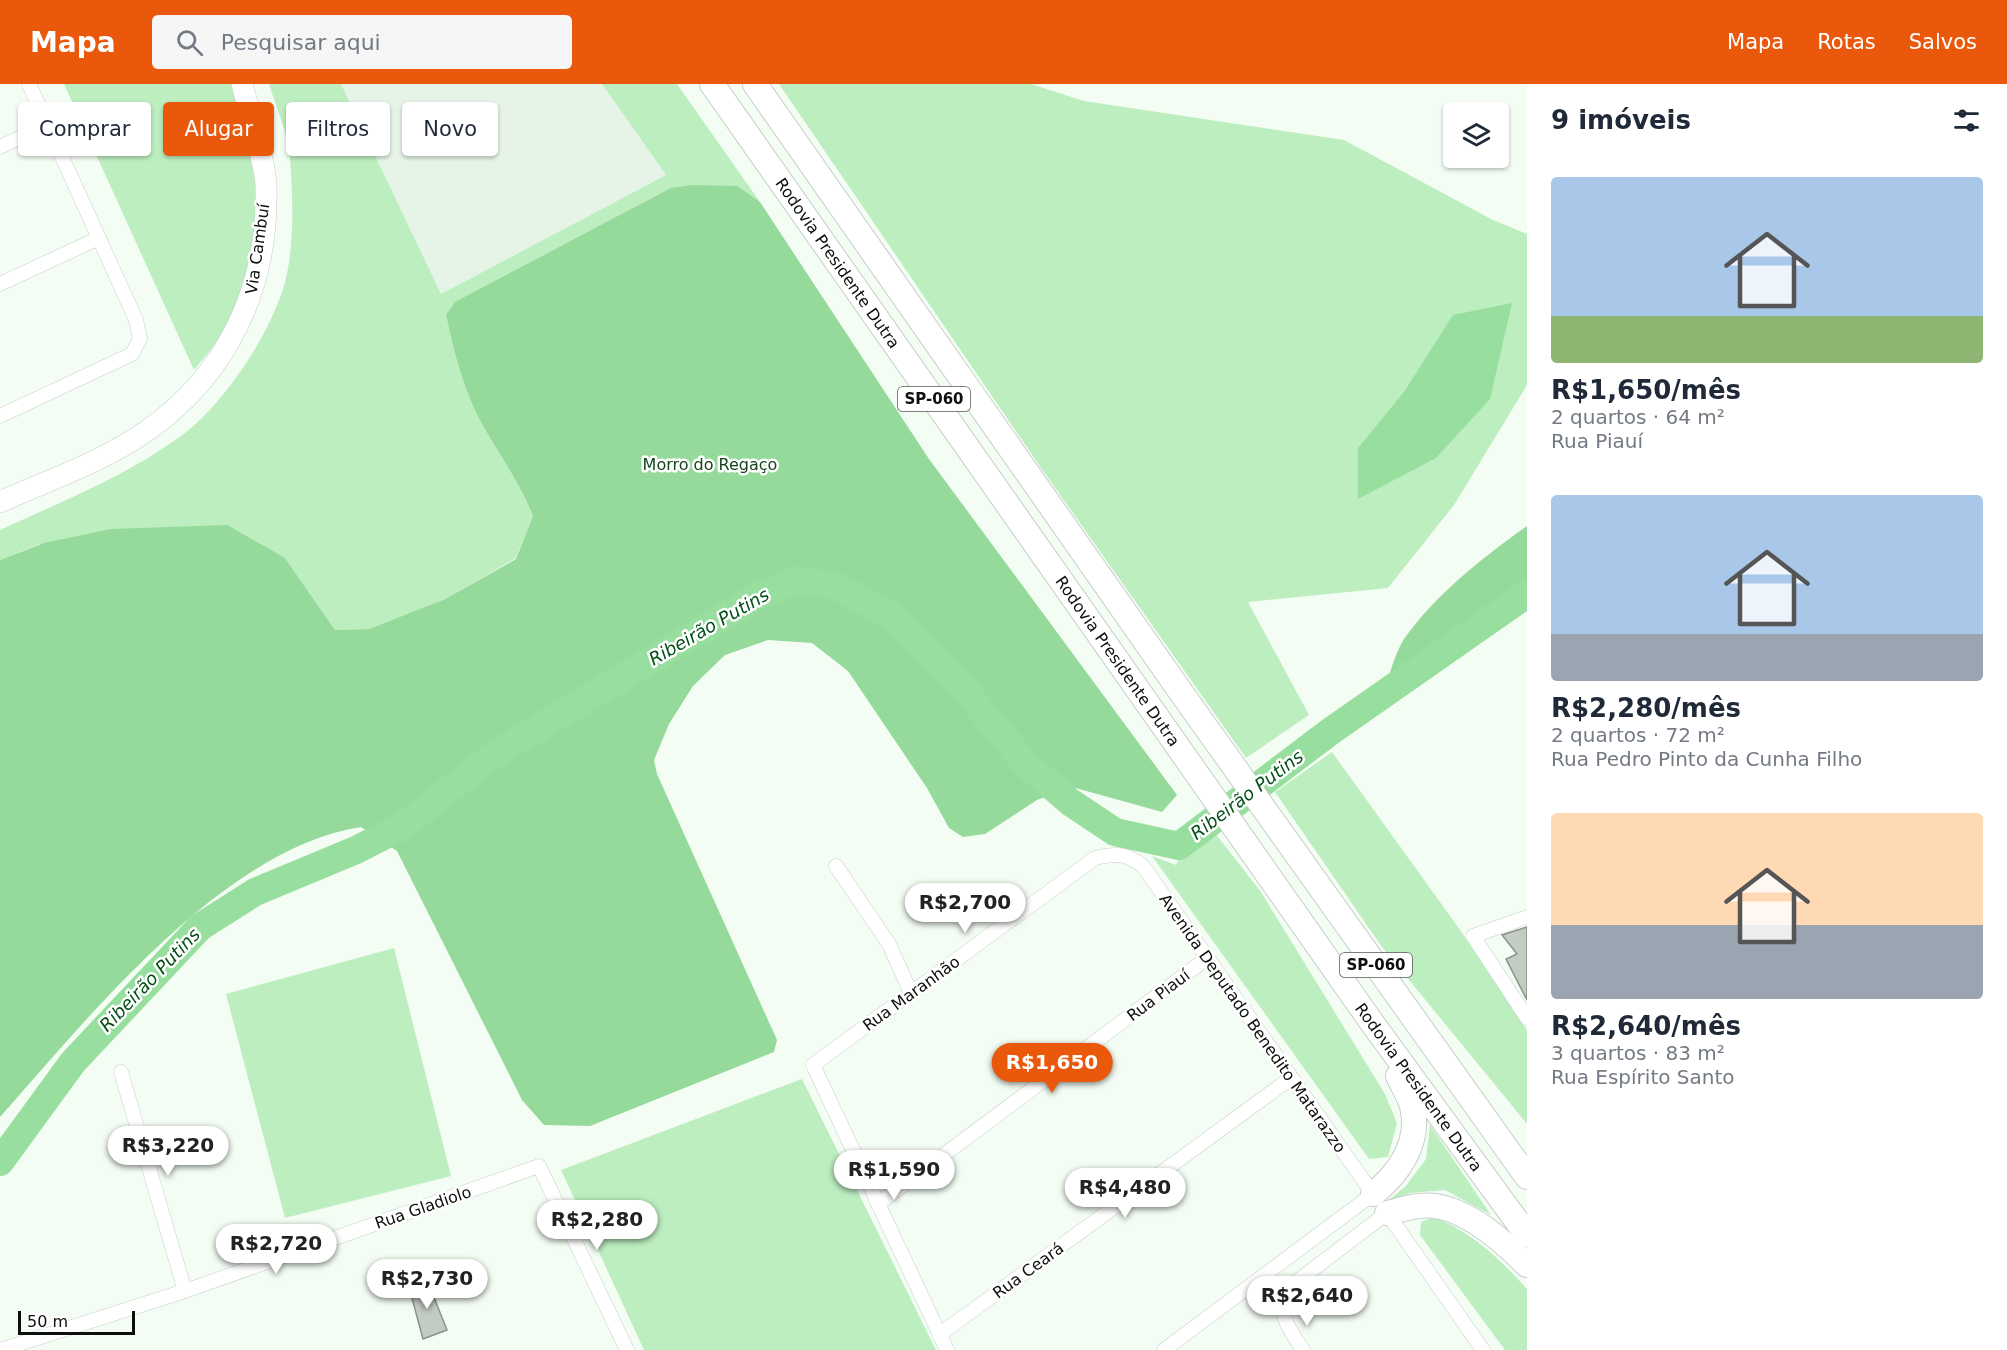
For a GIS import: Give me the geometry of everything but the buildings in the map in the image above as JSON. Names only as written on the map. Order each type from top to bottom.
[{"type":"highway","name":"Rodovia Presidente Dutra","points":[[712,84],[1370,1020],[1527,1235]]},
{"type":"highway","name":"Rodovia Presidente Dutra","points":[[755,84],[1219,746],[1527,1177]]},
{"type":"highway","points":[[1370,1020],[1412,1104],[1415,1130],[1405,1159],[1388,1183],[1380,1204],[1420,1205],[1451,1210],[1481,1227],[1527,1265]]},
{"type":"highway","points":[[1460,1083],[1527,1152]]},
{"type":"main road","name":"Via Cambuí","points":[[0,502],[105,455],[147,431],[183,401],[204,379],[241,321],[252,296],[263,230],[266,184],[242,84]]},
{"type":"street","points":[[29,84],[37,102]]},
{"type":"street","points":[[0,147],[18,139]]},
{"type":"street","points":[[0,416],[107,367],[132,354],[138,346],[140,330],[136,320],[62,156]]},
{"type":"street","points":[[0,284],[99,238]]},
{"type":"street","name":"Rua Maranhão","points":[[878,1204],[813,1065],[1095,858],[1115,853],[1130,856]]},
{"type":"street","name":"Avenida Deputado Benedito Matarazzo","points":[[1130,856],[1143,866],[1206,959],[1483,1350]]},
{"type":"street","points":[[836,866],[889,944],[911,993]]},
{"type":"street","points":[[1527,917],[1473,936],[1527,1018]]},
{"type":"street","name":"Rua Piauí","points":[[878,1204],[1206,959]]},
{"type":"street","points":[[121,1072],[184,1291]]},
{"type":"street","name":"Rua Ceará","points":[[939,1335],[1291,1078]]},
{"type":"street","name":"Rua Gladiolo","points":[[0,1350],[184,1291],[539,1166],[624,1349]]},
{"type":"street","points":[[878,1204],[947,1350]]},
{"type":"street","points":[[1164,1350],[1380,1204]]},
{"type":"street","points":[[1303,1350],[1285,1322],[1282,1303],[1287,1289],[1380,1204]]},
{"type":"shaded area","points":[[64,84],[237,84],[241,102],[163,102],[163,156],[253,156],[259,184],[256,233],[244,292],[225,332],[194,370],[97,156],[151,156],[151,102],[72,102]]},
{"type":"shaded area","points":[[269,84],[341,84],[350,102],[286,102],[286,138]]},
{"type":"shaded area","points":[[341,84],[602,84],[666,175],[441,294],[375,156],[390,156],[390,102],[350,102]]},
{"type":"shaded area","points":[[602,84],[677,84],[760,202],[738,186],[446,315],[456,358],[470,400],[533,516],[516,558],[445,599],[369,629],[335,630],[285,558],[40,544],[0,560],[0,530],[116,476],[160,450],[197,423],[242,370],[276,308],[287,274],[292,224],[290,156],[375,156],[441,294],[666,175]]},
{"type":"shaded area","points":[[779,84],[1031,84],[1084,101],[1344,140],[1493,220],[1527,234],[1527,385],[1454,505],[1388,588],[1248,602],[1309,715],[1246,758],[1039,465]]},
{"type":"shaded area","points":[[1512,303],[1490,399],[1436,458],[1358,499],[1358,448],[1404,392],[1453,315]]},
{"type":"shaded area","points":[[1332,752],[1458,927],[1527,1030],[1527,1124],[1382,947],[1275,792]]},
{"type":"shaded area","points":[[1211,828],[1261,892],[1385,1094],[1397,1123],[1388,1157],[1369,1159],[1152,856],[1176,865],[1181,852]]},
{"type":"shaded area","points":[[394,948],[451,1176],[285,1218],[226,994]]},
{"type":"shaded area","points":[[802,1079],[936,1350],[644,1350],[561,1170]]},
{"type":"shaded area","points":[[1430,1125],[1491,1215],[1445,1190],[1410,1193],[1381,1206],[1405,1187],[1426,1159]]},
{"type":"shaded area","points":[[1434,1217],[1461,1230],[1485,1247],[1527,1289],[1527,1350],[1505,1350],[1420,1235],[1421,1222]]},
{"type":"green space","name":"Morro do Regaço","points":[[692,185],[738,186],[760,202],[929,459],[1177,795],[1162,812],[1072,787],[1037,800],[985,834],[963,837],[949,828],[927,788],[848,671],[812,643],[768,640],[725,655],[693,686],[669,724],[654,760],[657,774],[777,1040],[774,1052],[590,1126],[544,1125],[522,1100],[397,851],[361,827],[310,841],[259,867],[210,902],[162,942],[117,987],[0,1117],[0,560],[44,543],[111,529],[227,525],[285,558],[335,630],[369,629],[445,599],[516,559],[533,516],[470,400],[456,358],[446,315],[455,302],[671,188]]},
{"type":"green space","points":[[1527,526],[1527,594],[1382,696],[1400,645],[1416,623],[1461,578]]},
{"type":"waterway","name":"Ribeirão Putins","points":[[0,1162],[73,1062],[200,927],[255,892],[356,850],[403,826],[495,754],[758,596],[797,580],[836,586],[891,615],[966,691],[1025,763],[1070,802],[1115,832],[1179,846],[1331,731],[1527,594]]}]
